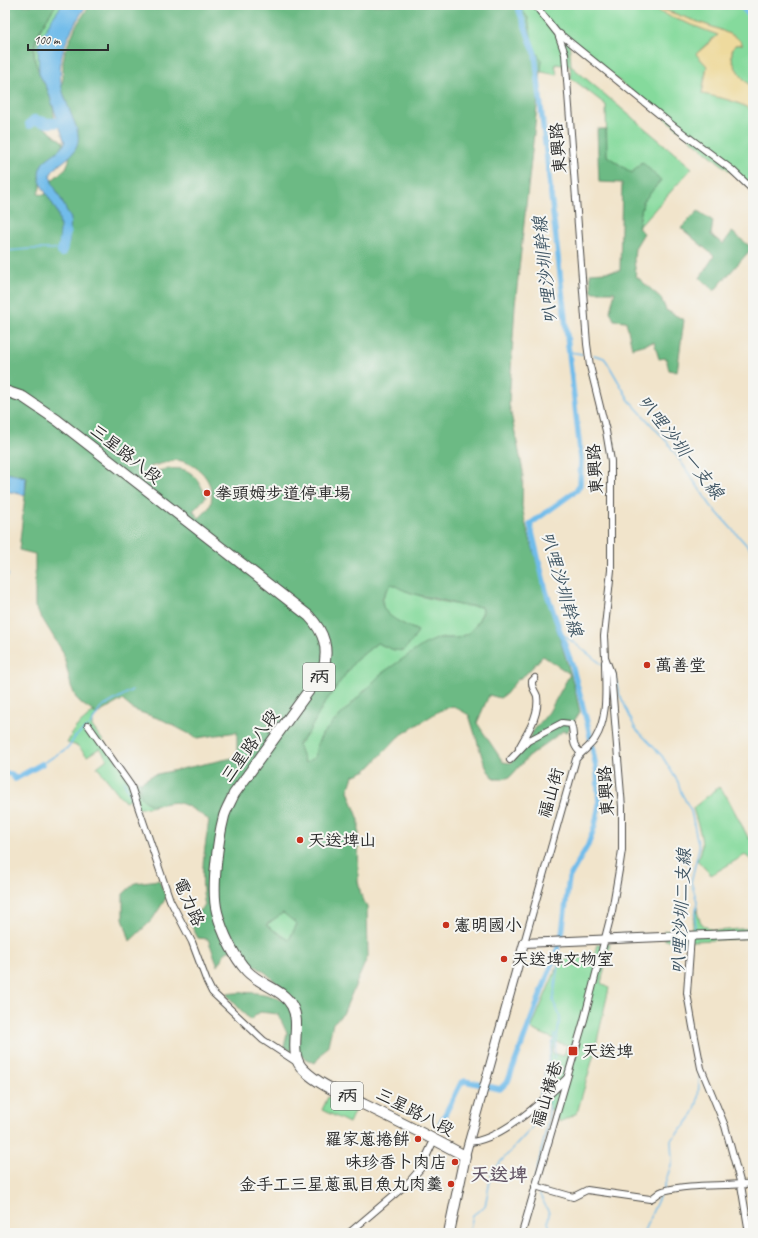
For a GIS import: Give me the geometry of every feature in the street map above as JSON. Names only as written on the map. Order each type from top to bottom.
[{"type":"main road","name":"三星路八段","points":[[5,391],[23,397],[57,420],[309,616],[317,625],[324,637],[327,660],[323,671],[234,794],[224,815],[215,888],[217,912],[228,941],[243,966],[252,976],[287,999],[292,1007],[295,1015],[295,1048],[298,1063],[304,1071],[322,1082],[465,1156]]},
{"type":"main road","points":[[450,1233],[465,1156]]},
{"type":"street","name":"東興路","points":[[535,5],[557,32],[565,54],[588,359],[606,431],[611,461],[611,570],[604,636],[605,657],[611,673],[622,824],[619,870],[612,911],[603,939]]},
{"type":"street","points":[[557,32],[676,128],[732,170],[753,190]]},
{"type":"street","name":"福山街","points":[[465,1156],[576,759],[595,739],[604,714],[605,657]]},
{"type":"street","points":[[516,753],[532,725],[537,697],[531,687],[532,681],[535,678]]},
{"type":"street","points":[[510,760],[528,741],[562,723],[571,724],[572,740],[576,749],[581,753]]},
{"type":"street","name":"電力路","points":[[88,725],[131,786],[170,900],[192,942],[212,992],[263,1040],[298,1063]]},
{"type":"street","points":[[524,943],[753,933]]},
{"type":"street","points":[[691,936],[687,993],[698,1055],[705,1080],[725,1126],[741,1185],[749,1233]]},
{"type":"street","name":"福山橫巷","points":[[522,1233],[534,1186],[584,1020],[603,939]]},
{"type":"street","points":[[468,1142],[479,1142],[490,1137],[537,1106],[567,1078]]},
{"type":"street","points":[[550,1093],[559,1104]]},
{"type":"street","points":[[349,1233],[408,1183],[421,1168],[434,1140]]},
{"type":"street","points":[[534,1186],[573,1197],[587,1190],[650,1199],[654,1198],[660,1191],[695,1185],[741,1185],[753,1183]]},
{"type":"green space","points":[[5,5],[56,5],[39,33],[34,51],[34,58],[38,71],[51,100],[54,112],[55,127],[36,121],[63,142],[64,149],[42,181],[38,194],[45,195],[50,182],[66,168],[69,161],[71,144],[60,93],[63,79],[63,62],[65,51],[76,26],[90,5],[521,5],[520,7],[528,18],[533,46],[542,61],[515,305],[509,404],[523,471],[522,506],[525,522],[574,686],[580,712],[567,732],[563,731],[528,757],[510,777],[503,779],[495,779],[488,771],[483,760],[469,715],[453,706],[439,711],[398,737],[367,770],[353,776],[348,791],[359,820],[358,881],[361,895],[367,907],[368,956],[343,1014],[333,1023],[328,1045],[315,1063],[284,1047],[287,1033],[278,1014],[260,1012],[250,1020],[226,994],[260,993],[275,997],[290,1004],[294,999],[266,973],[248,961],[237,945],[224,954],[218,966],[208,939],[198,938],[188,919],[205,906],[203,895],[203,873],[204,852],[209,820],[182,804],[174,802],[156,805],[151,804],[141,797],[140,793],[141,782],[153,775],[237,757],[237,732],[197,738],[163,720],[134,710],[122,700],[97,714],[76,698],[71,686],[63,652],[35,607],[35,554],[19,550],[27,477],[5,472]],"holes":[[[175,460],[191,464],[204,475],[211,489],[212,497],[209,508],[199,518],[193,511],[206,497],[201,486],[191,473],[178,469],[161,470],[150,473],[149,467]],[[392,584],[398,588],[417,595],[447,601],[462,606],[481,607],[483,612],[476,625],[468,634],[457,638],[439,638],[423,645],[382,673],[323,733],[317,745],[315,757],[305,763],[298,744],[308,733],[324,704],[355,661],[377,643],[394,650],[403,651],[413,640],[418,631],[401,623],[387,613],[383,607],[382,600]],[[543,656],[570,674],[549,712],[534,730],[518,756],[510,763],[503,762],[477,723],[489,695],[500,698],[506,694],[516,681],[526,674]],[[283,913],[297,924],[289,940],[266,925]]]},
{"type":"green space","points":[[56,5],[68,5],[40,75],[34,56],[37,38],[45,21]]},
{"type":"green space","points":[[517,5],[644,5],[719,35],[711,40],[696,54],[707,66],[702,93],[735,102],[753,111],[753,190],[569,40],[571,66],[692,168],[638,228],[643,202],[661,180],[641,162],[632,173],[607,156],[606,105],[571,78],[570,66],[555,64],[557,75],[528,69]]},
{"type":"green space","points":[[650,5],[753,5],[753,89],[744,80],[733,62],[732,50],[735,45],[742,44],[736,37],[718,29]]},
{"type":"green space","points":[[597,129],[606,129],[607,156],[632,173],[642,162],[661,180],[643,202],[638,228],[644,233],[635,248],[634,260],[636,276],[661,298],[666,310],[684,320],[677,372],[669,370],[666,358],[659,359],[654,342],[632,348],[626,321],[614,320],[610,311],[615,292],[592,292],[590,273],[620,271],[622,183],[599,182]]},
{"type":"green space","points":[[698,211],[713,221],[711,235],[723,244],[732,232],[752,248],[714,291],[700,278],[714,256],[681,228]]},
{"type":"green space","points":[[392,583],[406,591],[424,597],[462,606],[481,607],[483,611],[476,625],[468,634],[457,638],[439,638],[382,673],[323,733],[317,744],[315,757],[305,763],[298,745],[308,733],[324,704],[355,661],[377,643],[394,650],[418,631],[393,619],[387,614],[383,601],[385,593]]},
{"type":"green space","points":[[93,712],[97,714],[92,721],[92,726],[132,781],[141,782],[139,789],[146,802],[155,806],[135,809],[131,798],[125,802],[97,767],[107,759],[100,748],[87,756],[78,746],[67,743],[76,727]]},
{"type":"green space","points":[[719,787],[727,797],[749,839],[753,837],[753,861],[745,855],[711,875],[697,860],[702,848],[702,841],[693,808]]},
{"type":"green space","points":[[159,880],[166,898],[152,920],[130,941],[123,918],[123,894],[135,883]]},
{"type":"green space","points":[[697,907],[699,918],[703,925],[709,929],[725,930],[753,928],[753,938],[694,941],[665,940],[664,931],[691,930]]},
{"type":"green space","points":[[283,912],[297,924],[289,940],[266,925]]},
{"type":"green space","points":[[597,944],[610,944],[601,983],[609,988],[594,1054],[577,1113],[560,1122],[541,1095],[554,1039],[531,1029],[560,960],[594,957]],"holes":[[[556,1042],[567,1045],[564,1056],[552,1053]]]},
{"type":"green space","points":[[328,1097],[355,1110],[349,1123],[322,1110]]},
{"type":"sand","points":[[644,5],[650,5],[718,29],[736,37],[743,44],[735,45],[732,50],[733,62],[744,80],[753,89],[753,111],[735,102],[702,94],[707,66],[696,54],[718,35]]},
{"type":"water","points":[[62,5],[87,5],[75,24],[62,54],[60,76],[62,88],[76,126],[78,142],[72,154],[56,167],[50,175],[52,182],[71,219],[69,243],[59,245],[60,226],[58,215],[42,185],[39,172],[43,163],[65,143],[47,88],[39,74],[38,45],[51,20]]},
{"type":"water","points":[[7,473],[26,477],[25,495],[6,491],[9,481],[6,480]]},
{"type":"waterway","name":"叭哩沙圳幹線","points":[[439,1126],[461,1083],[465,1081],[500,1089],[508,1081],[562,934],[569,878],[588,845],[595,825],[599,805],[597,772],[588,726],[572,665],[546,591],[530,524],[577,490],[580,485],[581,459],[535,54],[517,5]]},
{"type":"waterway","points":[[743,5],[753,16]]},
{"type":"waterway","points":[[30,124],[34,120],[49,123],[63,122]]},
{"type":"waterway","points":[[62,252],[66,231]]},
{"type":"waterway","points":[[5,251],[63,249]]},
{"type":"waterway","name":"叭哩沙圳一支線","points":[[570,352],[582,354]]},
{"type":"waterway","name":"叭哩沙圳一支線","points":[[594,355],[604,358],[629,400],[668,443],[711,506],[753,552]]},
{"type":"waterway","name":"叭哩沙圳二支線","points":[[560,632],[604,666]]},
{"type":"waterway","name":"叭哩沙圳二支線","points":[[614,673],[619,693],[635,728],[662,756],[678,782],[681,792],[691,811],[699,848],[691,882],[697,901],[694,932]]},
{"type":"waterway","points":[[90,725],[101,708],[132,690]]},
{"type":"waterway","points":[[42,764],[69,747],[75,737],[87,727]]},
{"type":"waterway","points":[[5,773],[11,774],[15,779],[42,764]]},
{"type":"waterway","points":[[124,781],[136,809]]},
{"type":"waterway","points":[[554,1058],[560,1016],[553,1001],[559,957],[557,948]]},
{"type":"waterway","points":[[539,1099],[555,1034]]},
{"type":"waterway","points":[[663,1190],[672,1162],[671,1140],[684,1126],[695,1110],[698,1098],[700,1076]]},
{"type":"waterway","points":[[534,1183],[548,1122],[550,1100]]},
{"type":"waterway","points":[[469,1233],[473,1215],[485,1206],[492,1171],[531,1129],[536,1111]]},
{"type":"waterway","points":[[537,1189],[549,1213],[548,1222],[551,1233]]},
{"type":"waterway","points":[[643,1233],[660,1195]]},
{"type":"place","name":"拳頭姆步道停車場","points":[[207,493]]},
{"type":"place","name":"萬善堂","points":[[647,665]]},
{"type":"place","name":"天送埤山","points":[[300,840]]},
{"type":"place","name":"憲明國小","points":[[446,925]]},
{"type":"place","name":"天送埤文物室","points":[[504,959]]},
{"type":"place","name":"天送埤","points":[[573,1051]]},
{"type":"place","name":"羅家蔥捲餅","points":[[418,1139]]},
{"type":"place","name":"味珍香卜肉店","points":[[455,1162]]},
{"type":"place","name":"金手工三星蔥虱目魚丸肉羹","points":[[451,1184]]},
{"type":"district","name":"天送埤","points":[[499,1175]]}]
